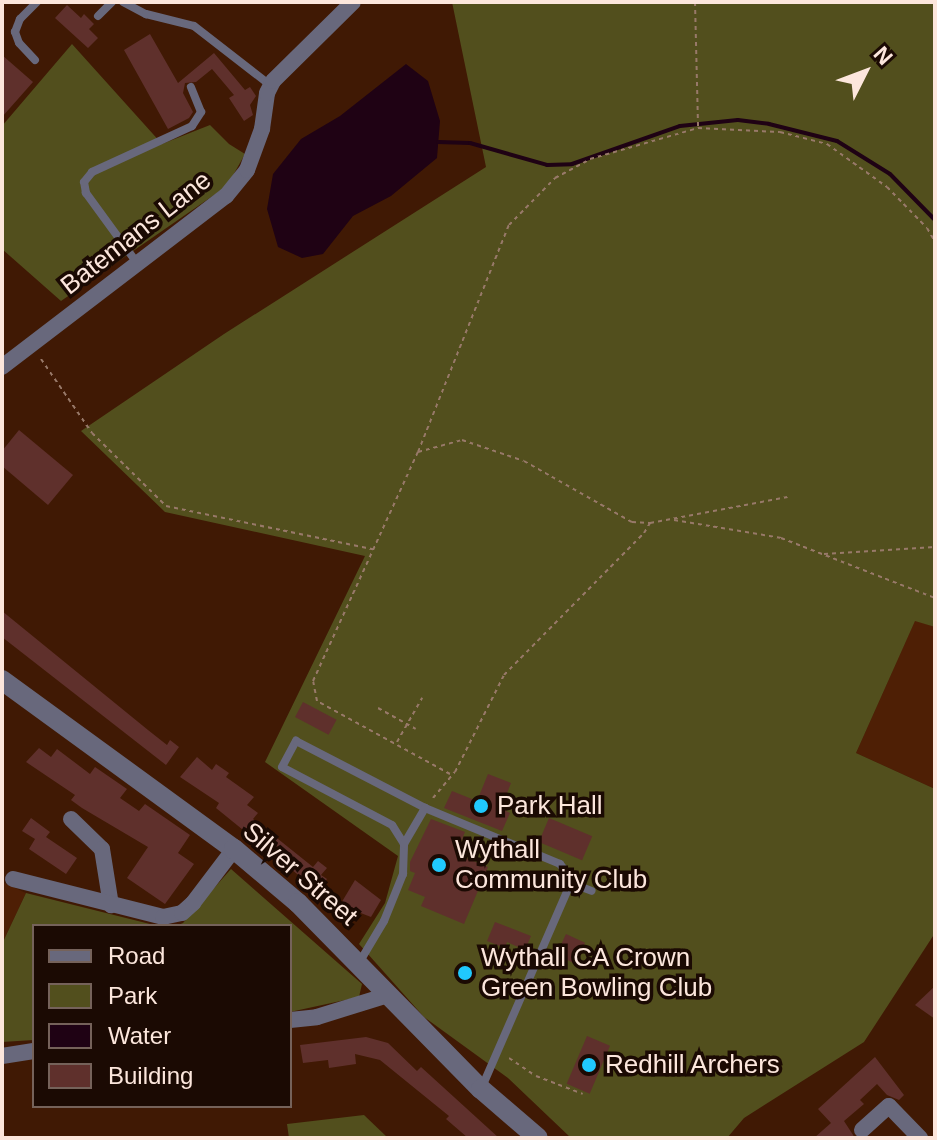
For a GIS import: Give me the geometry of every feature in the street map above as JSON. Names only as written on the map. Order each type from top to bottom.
[{"type":"street","name":"Batemans Lane","points":[[2,367],[236,185],[258,143],[271,86],[284,67],[353,2]]},
{"type":"street","name":"Silver Street","points":[[2,680],[234,849],[298,903],[481,1089],[538,1138]]},
{"type":"street","points":[[71,819],[102,849],[111,905]]},
{"type":"street","points":[[7,876],[163,917],[182,913],[234,849]]},
{"type":"street","points":[[292,1020],[317,1017],[388,995]]},
{"type":"street","points":[[2,1056],[32,1051]]},
{"type":"street","points":[[862,1130],[889,1106],[920,1138]]},
{"type":"lane","points":[[35,60],[19,43],[15,32],[20,19],[37,2]]},
{"type":"lane","points":[[98,16],[112,2]]},
{"type":"lane","points":[[123,2],[146,14],[194,26],[271,86]]},
{"type":"lane","points":[[138,264],[86,193],[84,182],[92,172],[192,126],[201,112],[191,87]]},
{"type":"lane","points":[[404,844],[392,825],[282,767],[296,741],[425,808],[560,864],[569,872],[571,883],[481,1089]]},
{"type":"lane","points":[[359,963],[384,921],[403,874],[404,844],[425,808]]},
{"type":"lane","points":[[571,883],[592,891]]},
{"type":"path","points":[[695,2],[698,128]]},
{"type":"path","points":[[450,774],[317,701],[313,681],[376,550],[509,225],[555,178],[590,159],[698,128],[780,132],[827,144],[887,187],[927,228],[935,242]]},
{"type":"path","points":[[32,345],[92,433],[166,506],[376,550]]},
{"type":"path","points":[[418,452],[462,440],[524,461],[632,522],[672,520],[788,497]]},
{"type":"path","points":[[672,520],[781,538],[935,598]]},
{"type":"path","points":[[425,808],[450,774],[455,772],[504,675],[542,639],[650,523]]},
{"type":"path","points":[[822,554],[935,547]]},
{"type":"path","points":[[396,744],[422,698]]},
{"type":"path","points":[[378,708],[416,729]]},
{"type":"path","points":[[498,1050],[536,1076],[583,1094]]},
{"type":"shaded area","points":[[915,620],[935,627],[935,789],[856,753]]},
{"type":"shaded area","points":[[2,882],[26,893],[2,944]]},
{"type":"green space","points":[[452,2],[935,2],[935,627],[915,621],[856,753],[935,789],[935,933],[864,1042],[744,1118],[727,1138],[571,1138],[508,1078],[424,1017],[359,944],[385,903],[398,856],[265,762],[365,556],[165,512],[81,431],[224,334],[486,167]]},
{"type":"green space","points":[[72,44],[162,144],[210,125],[229,144],[245,154],[227,186],[61,301],[2,249],[2,126]]},
{"type":"green space","points":[[231,869],[362,984],[359,997],[292,1012],[292,924],[181,924]]},
{"type":"green space","points":[[26,893],[150,924],[32,924],[32,1040],[2,1042],[2,944]]},
{"type":"green space","points":[[364,1115],[388,1138],[289,1138],[287,1124]]},
{"type":"water","points":[[406,64],[428,81],[440,121],[437,158],[391,196],[353,216],[323,254],[302,258],[278,247],[267,209],[273,174],[301,139],[340,116]]},
{"type":"building","points":[[67,5],[81,18],[84,14],[94,24],[89,29],[98,38],[88,48],[55,18]]},
{"type":"building","points":[[150,34],[178,83],[214,53],[245,90],[250,87],[256,96],[250,105],[253,115],[244,121],[229,98],[234,95],[212,69],[196,82],[185,83],[183,93],[193,112],[189,118],[168,129],[124,50]]},
{"type":"building","points":[[2,55],[33,82],[2,117]]},
{"type":"building","points":[[19,430],[73,475],[48,505],[2,466],[2,451]]},
{"type":"building","points":[[2,611],[167,745],[170,740],[179,747],[166,765],[2,637]]},
{"type":"building","points":[[303,702],[337,720],[329,735],[295,717]]},
{"type":"building","points":[[39,748],[51,757],[57,749],[90,774],[95,767],[127,789],[120,798],[139,811],[145,804],[190,835],[178,853],[194,864],[165,904],[127,878],[148,847],[82,808],[71,800],[75,795],[26,762]]},
{"type":"building","points":[[197,757],[212,770],[216,764],[229,773],[226,777],[254,797],[247,805],[258,813],[253,819],[313,867],[318,861],[327,868],[321,875],[327,879],[318,891],[216,808],[219,803],[180,777]]},
{"type":"building","name":"Park Hall","points":[[488,774],[511,783],[506,796],[512,798],[506,811],[510,813],[502,831],[444,808],[452,791],[477,801]]},
{"type":"building","points":[[31,818],[50,832],[46,837],[77,858],[66,874],[29,849],[35,839],[22,831]]},
{"type":"building","points":[[549,818],[592,836],[582,860],[539,842]]},
{"type":"building","name":"Wythall Community Club","points":[[431,819],[465,832],[456,854],[488,867],[464,924],[421,906],[425,897],[408,890],[415,873],[410,871],[410,862]]},
{"type":"building","points":[[355,880],[381,900],[371,917],[340,905]]},
{"type":"building","points":[[495,922],[531,936],[525,950],[507,942],[505,948],[487,941]]},
{"type":"building","points":[[566,934],[585,943],[575,964],[556,955]]},
{"type":"building","points":[[935,986],[935,1019],[915,1005]]},
{"type":"building","name":"Redhill Archers","points":[[587,1036],[610,1046],[590,1094],[567,1084]]},
{"type":"building","points":[[366,1037],[388,1043],[417,1071],[421,1067],[499,1138],[468,1138],[446,1119],[449,1116],[380,1060],[355,1054],[356,1064],[329,1068],[328,1060],[303,1063],[300,1045]]},
{"type":"building","points":[[875,1057],[904,1095],[899,1100],[887,1095],[877,1084],[860,1100],[864,1104],[844,1121],[855,1138],[814,1138],[831,1123],[818,1109]]},
{"type":"waterway","points":[[438,142],[470,143],[547,165],[572,164],[680,126],[738,120],[769,124],[837,141],[890,174],[935,220]]},
{"type":"place","name":"Park Hall","points":[[481,806]]},
{"type":"place","name":"Wythall Community Club","points":[[439,865]]},
{"type":"place","name":"Wythall CA Crown Green Bowling Club","points":[[465,973]]},
{"type":"place","name":"Redhill Archers","points":[[589,1065]]}]
